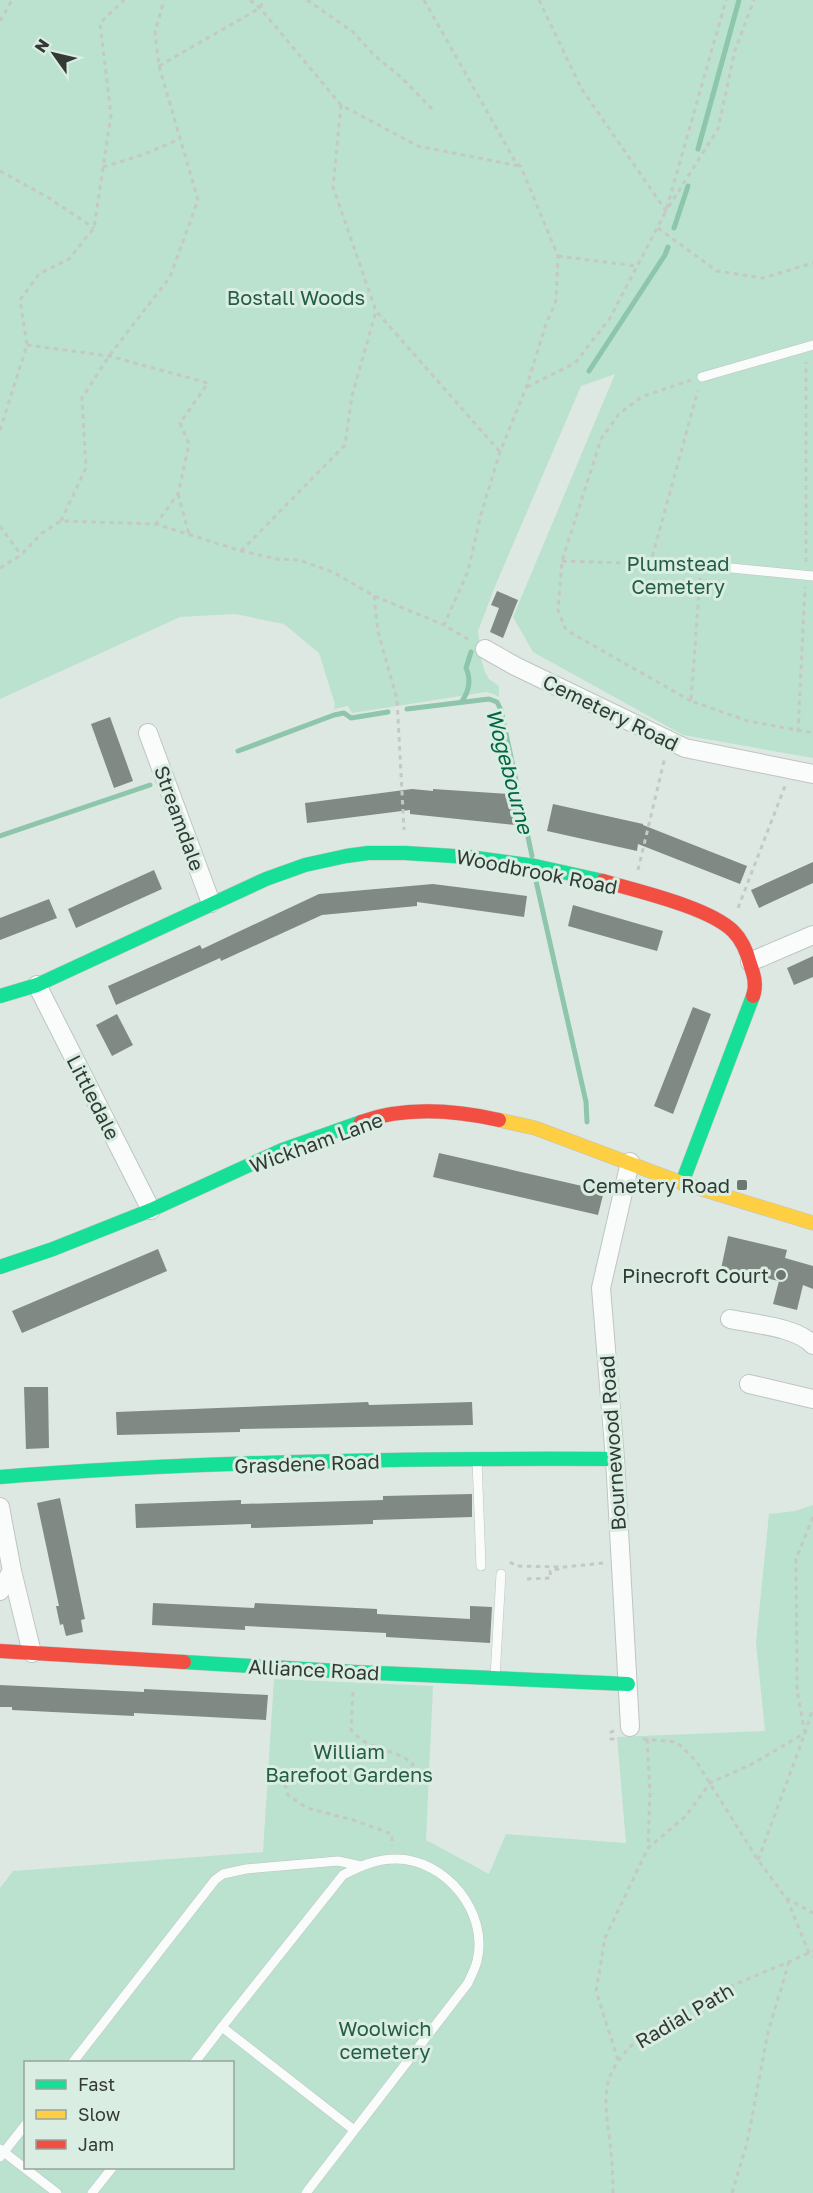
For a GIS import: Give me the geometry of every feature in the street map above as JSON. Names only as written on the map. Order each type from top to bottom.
[{"type":"street","name":"Cemetery Road","points":[[485,649],[685,748],[813,774]]},
{"type":"street","name":"Streamdale","points":[[148,733],[211,903]]},
{"type":"street","name":"Woodbrook Road","points":[[0,996],[37,985],[211,903],[270,878],[346,855],[453,854],[535,867],[633,889],[703,913],[730,928],[737,936],[750,962],[756,988],[682,1183]]},
{"type":"street","points":[[750,962],[813,935]]},
{"type":"street","name":"Littledale","points":[[37,985],[152,1210]]},
{"type":"street","name":"Wickham Lane","points":[[0,1267],[152,1210],[282,1150],[365,1120],[415,1110],[472,1114],[535,1128],[682,1183],[813,1223]]},
{"type":"street","name":"Bournewood Road","points":[[629,1735],[615,1459],[601,1288],[630,1162]]},
{"type":"street","points":[[730,1319],[796,1334],[808,1339],[813,1345]]},
{"type":"street","points":[[748,1384],[813,1399]]},
{"type":"street","name":"Grasdene Road","points":[[0,1477],[113,1468],[477,1458],[615,1459]]},
{"type":"street","points":[[0,1507],[12,1571],[32,1653]]},
{"type":"street","points":[[0,1591],[12,1571]]},
{"type":"street","name":"Alliance Road","points":[[0,1652],[354,1672],[628,1684]]},
{"type":"lane","points":[[702,377],[809,346]]},
{"type":"lane","points":[[701,565],[809,576]]},
{"type":"lane","points":[[477,1458],[481,1566]]},
{"type":"lane","points":[[495,1677],[501,1574]]},
{"type":"lane","points":[[196,2061],[344,1875],[379,1860],[398,1859],[429,1867],[456,1886],[466,1900],[474,1919],[478,1941],[477,1961],[468,1983],[306,2193]]},
{"type":"lane","points":[[74,2061],[215,1881],[223,1874],[246,1869],[338,1861],[361,1866]]},
{"type":"lane","points":[[222,2027],[354,2130]]},
{"type":"lane","points":[[24,2126],[1,2153],[57,2193]]},
{"type":"lane","points":[[92,2193],[111,2169]]},
{"type":"path","points":[[0,21],[12,0]]},
{"type":"path","points":[[0,430],[27,345],[20,300],[39,274],[69,259],[94,228],[111,115],[100,23],[124,0]]},
{"type":"path","points":[[0,568],[21,555],[42,533],[61,521],[86,468],[82,398],[109,356],[170,277],[198,200],[159,66],[155,32],[165,0]]},
{"type":"path","points":[[250,0],[260,8],[342,105],[418,146],[520,167]]},
{"type":"path","points":[[159,66],[260,8],[264,0]]},
{"type":"path","points":[[307,0],[353,32],[375,56],[402,78],[435,112]]},
{"type":"path","points":[[424,0],[514,161],[520,167],[558,256],[556,301],[500,452],[481,514],[468,571],[444,625]]},
{"type":"path","points":[[538,0],[581,88],[666,211]]},
{"type":"path","points":[[666,211],[726,0]]},
{"type":"path","points":[[525,388],[575,363],[610,318],[666,211],[718,129],[735,50],[754,0]]},
{"type":"path","points":[[342,105],[333,187],[376,311],[500,452]]},
{"type":"path","points":[[103,167],[180,140]]},
{"type":"path","points":[[0,171],[49,198],[94,228]]},
{"type":"path","points":[[658,228],[717,271],[763,278],[813,263]]},
{"type":"path","points":[[558,256],[637,267]]},
{"type":"path","points":[[241,551],[345,445],[351,396],[376,311]]},
{"type":"path","points":[[27,345],[109,356],[208,383],[180,423],[189,444],[178,494],[156,524]]},
{"type":"path","points":[[798,732],[809,576],[809,346]]},
{"type":"path","points":[[702,377],[641,397],[619,414],[601,439],[562,561],[558,611],[566,630],[691,701],[748,721],[813,733]]},
{"type":"path","points":[[651,565],[702,377]]},
{"type":"path","points":[[178,494],[189,534]]},
{"type":"path","points":[[61,521],[156,524],[241,551],[299,561],[333,572],[374,596],[444,625],[485,649]]},
{"type":"path","points":[[0,526],[21,555]]},
{"type":"path","points":[[562,561],[701,565],[691,701]]},
{"type":"path","points":[[374,596],[378,632],[397,699],[405,853]]},
{"type":"path","points":[[633,889],[669,741]]},
{"type":"path","points":[[730,928],[791,770]]},
{"type":"path","points":[[805,1733],[797,1691],[796,1559],[813,1517]]},
{"type":"path","points":[[508,1561],[516,1566],[564,1567],[620,1562]]},
{"type":"path","points":[[527,1579],[551,1578],[550,1571],[564,1567]]},
{"type":"path","points":[[354,1672],[351,1730],[358,1738],[380,1749],[408,1758],[414,1764],[390,1779],[291,1771],[284,1781],[288,1795],[307,1808],[353,1820],[392,1834],[392,1848]]},
{"type":"path","points":[[758,1860],[813,1708]]},
{"type":"path","points":[[648,1848],[686,1816],[710,1783],[754,1763],[805,1733]]},
{"type":"path","points":[[629,1735],[676,1742],[696,1761],[758,1860],[786,1898],[813,1957]]},
{"type":"path","points":[[618,2060],[596,1991],[605,1938],[648,1848],[650,1792],[647,1739]]},
{"type":"path","points":[[786,1898],[813,1913]]},
{"type":"path","name":"Radial Path","points":[[614,2193],[611,2144],[605,2111],[607,2086],[618,2060],[629,2046],[674,2016],[721,1989],[811,1952]]},
{"type":"path","points":[[732,2193],[747,2143],[768,2032],[790,1961]]},
{"type":"green space","name":"Bostall Woods","points":[[0,0],[813,0],[813,758],[683,735],[533,652],[513,617],[615,374],[581,386],[478,631],[485,672],[489,679],[499,686],[499,697],[486,692],[352,713],[348,706],[334,709],[335,704],[319,653],[284,624],[235,614],[180,617],[0,699]]},
{"type":"green space","points":[[813,1505],[813,2193],[0,2193],[0,1888],[13,1871],[263,1852],[274,1679],[433,1686],[426,1840],[489,1874],[506,1834],[626,1843],[617,1737],[765,1731],[756,1642],[769,1514],[795,1511]]},
{"type":"building","points":[[497,591],[518,600],[503,638],[490,632],[499,608],[491,605]]},
{"type":"building","points":[[110,717],[133,781],[114,788],[91,724]]},
{"type":"building","points":[[412,789],[509,794],[515,798],[517,806],[515,825],[410,814],[410,810],[307,823],[305,803]]},
{"type":"building","points":[[553,804],[643,824],[747,866],[740,884],[638,844],[637,851],[547,831]]},
{"type":"building","points":[[813,862],[813,883],[759,908],[751,890]]},
{"type":"building","points":[[154,870],[162,889],[76,928],[68,909]]},
{"type":"building","points":[[433,884],[527,896],[524,917],[417,902],[417,906],[322,915],[116,1005],[108,986],[200,945],[202,949],[319,894]]},
{"type":"building","points":[[49,899],[57,918],[0,940],[0,918]]},
{"type":"building","points":[[573,905],[663,931],[657,951],[568,926]]},
{"type":"building","points":[[813,956],[813,977],[794,985],[787,968]]},
{"type":"building","points":[[693,1007],[711,1014],[673,1114],[654,1106]]},
{"type":"building","points":[[117,1014],[133,1045],[112,1056],[96,1025]]},
{"type":"building","points":[[439,1153],[604,1191],[598,1215],[433,1177]]},
{"type":"building","name":"Pinecroft Court","points":[[728,1236],[787,1250],[785,1258],[813,1266],[813,1289],[803,1285],[797,1310],[773,1304],[779,1281],[721,1269]]},
{"type":"building","points":[[158,1249],[167,1271],[22,1333],[12,1311]]},
{"type":"building","points":[[24,1387],[48,1387],[49,1448],[26,1449]]},
{"type":"building","points":[[368,1402],[369,1405],[472,1402],[473,1425],[240,1429],[240,1432],[117,1435],[116,1412]]},
{"type":"building","points":[[472,1494],[472,1517],[373,1520],[373,1524],[251,1528],[251,1524],[136,1528],[135,1504],[241,1500],[241,1504],[383,1500],[383,1496]]},
{"type":"building","points":[[60,1498],[85,1619],[81,1620],[83,1632],[66,1636],[63,1624],[60,1625],[56,1606],[59,1606],[37,1503]]},
{"type":"building","points":[[153,1603],[254,1608],[255,1603],[377,1609],[377,1614],[470,1619],[470,1606],[492,1607],[490,1643],[386,1637],[386,1633],[245,1626],[245,1630],[152,1625]]},
{"type":"building","points":[[0,1685],[268,1695],[266,1720],[134,1713],[134,1716],[12,1710],[12,1707],[0,1707]]},
{"type":"waterway","points":[[698,149],[739,0]]},
{"type":"waterway","points":[[674,228],[688,186]]},
{"type":"waterway","points":[[589,371],[668,247]]},
{"type":"waterway","points":[[462,701],[468,685],[466,668],[471,652]]},
{"type":"waterway","name":"Wogebourne","points":[[407,709],[489,699],[497,702],[501,710],[532,856]]},
{"type":"waterway","name":"Wogebourne","points":[[238,751],[334,715],[344,713],[351,718],[388,712]]},
{"type":"waterway","name":"Wogebourne","points":[[0,836],[150,785]]},
{"type":"waterway","name":"Wogebourne","points":[[536,881],[586,1102],[587,1122]]},
{"type":"traffic: fast","points":[[0,996],[37,985],[266,879],[305,865],[346,856],[368,853],[405,853],[469,857],[535,866],[603,881]]},
{"type":"traffic: fast","points":[[682,1183],[753,996]]},
{"type":"traffic: fast","points":[[0,1267],[53,1249],[151,1210],[282,1150],[361,1122]]},
{"type":"traffic: fast","points":[[0,1477],[230,1464],[461,1459],[615,1459]]},
{"type":"traffic: fast","points":[[184,1662],[628,1684]]},
{"type":"traffic: slow","points":[[499,1120],[535,1128],[682,1183],[813,1223]]},
{"type":"traffic: jam","points":[[603,881],[690,907],[722,922],[733,931],[744,946],[753,972],[755,984],[753,996]]},
{"type":"traffic: jam","points":[[361,1122],[395,1114],[430,1111],[499,1120]]},
{"type":"traffic: jam","points":[[0,1651],[184,1662]]},
{"type":"place","name":"Cemetery Road","points":[[742,1185]]},
{"type":"place","name":"Pinecroft Court","points":[[781,1275]]},
{"type":"park label","name":"Plumstead Cemetery","points":[[678,574]]},
{"type":"park label","name":"William Barefoot Gardens","points":[[349,1762]]},
{"type":"park label","name":"Woolwich cemetery","points":[[385,2040]]}]
